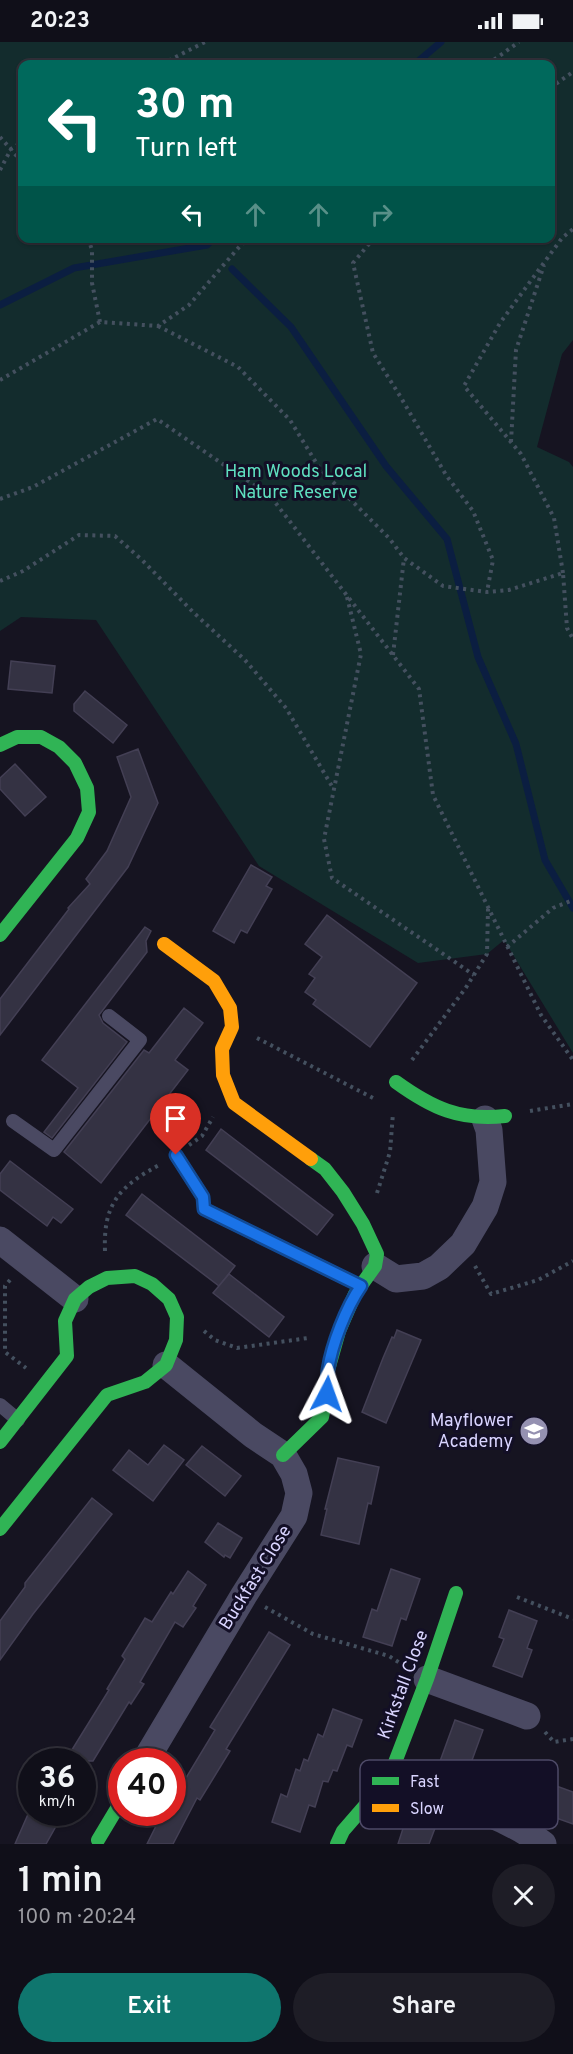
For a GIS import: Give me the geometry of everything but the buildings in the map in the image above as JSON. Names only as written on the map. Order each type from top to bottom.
[{"type":"street","points":[[0,745],[17,737],[41,737],[59,747],[75,763],[87,788],[89,812],[76,838],[0,935]]},
{"type":"street","points":[[164,945],[214,981],[230,1008],[232,1028],[222,1049],[224,1077],[234,1103],[325,1169],[363,1224],[377,1254],[368,1276],[355,1294],[339,1331],[328,1370],[327,1394],[322,1417],[283,1455],[253,1435],[166,1365]]},
{"type":"street","points":[[368,1276],[396,1279],[423,1276],[439,1267],[464,1244],[485,1207],[493,1182],[489,1130],[495,1117],[469,1118],[429,1104],[396,1082]]},
{"type":"street","points":[[0,1240],[75,1299]]},
{"type":"street","points":[[0,1442],[67,1356],[65,1321],[75,1299],[89,1287],[107,1278],[135,1276],[152,1284],[169,1299],[177,1317],[176,1340],[166,1365],[145,1382],[107,1395],[0,1529]]},
{"type":"street","name":"Buckfast Close","points":[[153,1748],[294,1516],[299,1493],[294,1474],[283,1455]]},
{"type":"street","name":"Kirkstall Close","points":[[396,1760],[427,1679],[456,1593]]},
{"type":"street","points":[[427,1679],[527,1716]]},
{"type":"street","name":"Kirkstall Close","points":[[337,1844],[343,1831],[360,1811]]},
{"type":"street","points":[[98,1840],[108,1823]]},
{"type":"street","points":[[520,1829],[543,1844]]},
{"type":"lane","points":[[14,1121],[54,1150],[140,1040],[109,1016]]},
{"type":"lane","points":[[176,1155],[203,1197],[204,1209],[368,1276]]},
{"type":"lane","points":[[0,1405],[18,1420]]},
{"type":"path","points":[[170,60],[206,42]]},
{"type":"path","points":[[494,60],[519,42]]},
{"type":"path","points":[[555,85],[573,72]]},
{"type":"path","points":[[0,137],[18,158]]},
{"type":"path","points":[[0,170],[10,149],[18,144]]},
{"type":"path","points":[[573,229],[562,238],[500,323],[464,386],[521,453],[554,518],[563,573],[567,628],[573,639]]},
{"type":"path","points":[[90,243],[92,250],[92,283],[100,322]]},
{"type":"path","points":[[158,326],[189,305],[244,243]]},
{"type":"path","points":[[370,243],[353,263],[373,353],[446,475],[473,510],[493,560],[487,592]]},
{"type":"path","points":[[511,442],[516,350],[545,261]]},
{"type":"path","points":[[0,380],[100,322],[158,326],[238,367],[290,420],[320,469],[389,538],[404,558],[443,585],[487,592],[509,590],[563,573]]},
{"type":"path","points":[[0,499],[33,487],[157,418],[271,497],[419,689],[433,795],[541,1015],[573,1060]]},
{"type":"path","points":[[0,581],[22,571],[79,535],[115,536],[142,560],[194,614],[245,660],[286,708],[333,788]]},
{"type":"path","points":[[393,655],[404,558]]},
{"type":"path","points":[[346,594],[362,654],[324,839],[332,878],[474,975]]},
{"type":"path","points":[[507,946],[553,908],[573,900]]},
{"type":"path","points":[[232,1028],[271,1043],[373,1098],[396,1082],[487,954],[488,908]]},
{"type":"path","points":[[115,1277],[105,1251],[106,1226],[114,1201],[124,1187],[176,1155],[201,1136],[223,1097],[224,1077]]},
{"type":"path","points":[[363,1224],[380,1187],[390,1152],[396,1082]]},
{"type":"path","points":[[495,1117],[573,1104]]},
{"type":"path","points":[[464,1244],[491,1294],[538,1280],[573,1261]]},
{"type":"path","points":[[15,1360],[5,1352],[5,1286],[26,1260]]},
{"type":"path","points":[[177,1317],[193,1322],[215,1340],[237,1348],[311,1338],[334,1348]]},
{"type":"path","points":[[244,1595],[313,1634],[389,1656],[427,1679]]},
{"type":"path","points":[[517,1597],[573,1619]]},
{"type":"path","points":[[527,1716],[554,1742],[573,1738]]},
{"type":"green space","name":"Ham Woods Local Nature Reserve","points":[[0,42],[573,42],[573,340],[562,354],[537,447],[569,462],[573,467],[573,1053],[504,940],[487,954],[418,963],[259,866],[96,620],[21,617],[0,631]]},
{"type":"waterway","points":[[420,60],[441,42]]},
{"type":"waterway","points":[[0,305],[74,268],[209,243]]},
{"type":"waterway","points":[[232,269],[291,327],[386,466],[447,539],[478,657],[516,744],[545,860],[573,908]]},
{"type":"traffic: fast","points":[[0,745],[17,737],[41,737],[59,747],[75,763],[87,788],[89,812],[77,838],[0,935]]},
{"type":"traffic: fast","points":[[396,1082],[434,1106],[447,1111],[474,1116],[505,1116]]},
{"type":"traffic: fast","points":[[283,1455],[322,1417],[327,1393],[328,1370],[339,1331],[355,1294],[375,1266],[377,1254],[363,1224],[343,1192],[325,1169],[311,1159]]},
{"type":"traffic: fast","points":[[0,1442],[67,1356],[65,1321],[75,1299],[89,1287],[107,1278],[135,1276],[152,1284],[169,1299],[177,1317],[176,1340],[166,1365],[145,1382],[107,1395],[0,1529]]},
{"type":"traffic: fast","points":[[396,1760],[427,1679],[456,1593]]},
{"type":"traffic: fast","points":[[337,1844],[343,1831],[360,1811]]},
{"type":"traffic: fast","points":[[98,1840],[108,1823]]},
{"type":"traffic: slow","points":[[164,944],[214,981],[230,1008],[232,1027],[222,1049],[223,1075],[234,1103],[311,1159]]},
{"type":"place","name":"Mayflower Academy","points":[[534,1431]]},
{"type":"route","points":[[176,1155],[203,1197],[204,1209],[361,1286],[355,1294],[339,1331],[328,1370],[327,1394]]}]
